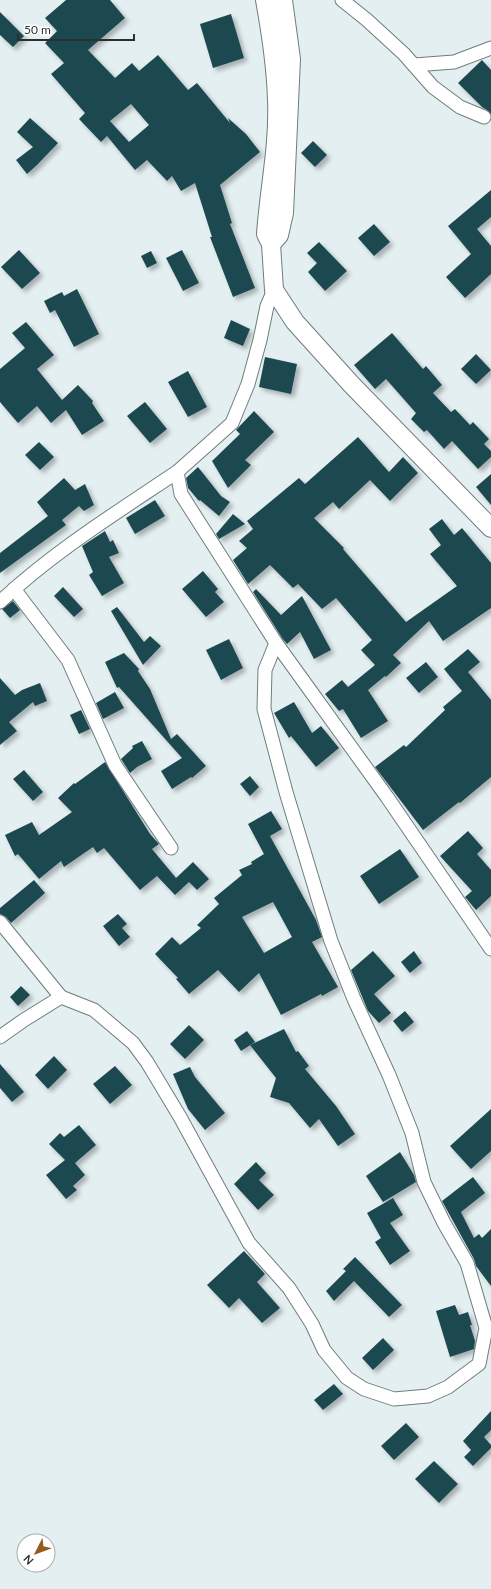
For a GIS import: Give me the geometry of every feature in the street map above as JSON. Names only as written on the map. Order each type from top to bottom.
[{"type":"street","points":[[0,602],[14,589],[90,530],[177,472],[232,423],[248,384],[260,340],[267,306],[274,290],[271,244],[266,234],[276,139],[278,101],[274,46],[265,0]]},
{"type":"street","points":[[271,244],[279,235],[284,214],[290,59],[283,0]]},
{"type":"street","points":[[342,0],[367,20],[414,65],[433,87],[460,106],[484,117]]},
{"type":"street","points":[[414,65],[454,62],[491,48]]},
{"type":"street","points":[[274,290],[295,322],[351,384],[491,528]]},
{"type":"street","points":[[177,472],[181,494],[276,643],[387,797],[491,949]]},
{"type":"street","points":[[14,589],[68,660],[115,765],[171,848]]},
{"type":"street","points":[[0,922],[61,997],[94,1010],[133,1043],[147,1062],[180,1117],[249,1243],[289,1288],[312,1324],[324,1350],[347,1378],[364,1389],[394,1399],[428,1396],[448,1387],[479,1364],[486,1328],[467,1264],[444,1223],[424,1182],[412,1133],[389,1075],[354,999],[331,941],[286,792],[264,709],[265,670],[276,643]]},
{"type":"street","points":[[0,1037],[61,997]]},
{"type":"building","points":[[66,0],[110,0],[125,18],[88,50],[115,78],[132,63],[139,71],[158,55],[188,90],[197,83],[230,123],[228,118],[246,134],[260,152],[220,185],[232,223],[230,224],[255,288],[233,297],[210,237],[212,237],[195,183],[181,191],[172,176],[167,181],[147,160],[135,170],[107,136],[101,142],[79,119],[85,113],[51,74],[64,63],[45,43],[57,31],[45,18]],"holes":[[[131,104],[149,125],[129,142],[110,121]]]},
{"type":"building","points":[[0,12],[24,36],[13,47],[0,35]]},
{"type":"building","points":[[231,14],[244,58],[213,68],[200,24]]},
{"type":"building","points":[[482,60],[491,70],[491,114],[458,83]]},
{"type":"building","points":[[30,118],[58,143],[27,174],[16,160],[33,147],[17,132]]},
{"type":"building","points":[[313,141],[327,155],[315,167],[301,153]]},
{"type":"building","points":[[491,190],[491,217],[477,229],[491,246],[491,274],[465,298],[446,277],[471,254],[448,226]]},
{"type":"building","points":[[374,224],[390,242],[374,256],[358,238]]},
{"type":"building","points":[[319,242],[347,271],[325,291],[308,272],[317,263],[307,253]]},
{"type":"building","points":[[19,250],[40,273],[22,289],[1,267]]},
{"type":"building","points":[[182,250],[199,283],[183,291],[166,258]]},
{"type":"building","points":[[151,251],[157,263],[147,268],[141,256]]},
{"type":"building","points":[[77,289],[99,334],[74,347],[55,310],[50,313],[44,301],[62,292],[64,296]]},
{"type":"building","points":[[231,320],[250,329],[243,346],[224,338]]},
{"type":"building","points":[[26,322],[54,355],[37,369],[62,400],[78,385],[93,401],[92,403],[104,421],[82,435],[66,410],[51,423],[37,406],[18,423],[0,402],[0,369],[25,348],[12,333]]},
{"type":"building","points":[[392,333],[423,369],[426,366],[442,385],[433,393],[451,412],[455,409],[470,425],[473,422],[489,439],[484,444],[491,451],[491,457],[478,469],[452,441],[444,449],[427,430],[424,432],[411,419],[416,413],[386,379],[375,389],[354,365]]},
{"type":"building","points":[[476,354],[491,370],[476,384],[461,369]]},
{"type":"building","points":[[265,357],[297,364],[291,394],[259,387]]},
{"type":"building","points":[[188,371],[207,407],[188,417],[168,382]]},
{"type":"building","points":[[145,402],[167,429],[150,443],[127,416]]},
{"type":"building","points":[[254,411],[274,432],[245,460],[251,465],[228,488],[212,461],[240,434],[236,430]]},
{"type":"building","points":[[358,437],[389,472],[403,457],[418,473],[390,501],[370,480],[339,509],[333,502],[314,518],[344,548],[343,549],[406,622],[457,586],[430,554],[441,545],[429,529],[442,519],[454,535],[462,528],[491,563],[491,608],[443,641],[429,621],[393,655],[401,663],[386,677],[385,676],[368,690],[388,721],[361,738],[343,709],[339,711],[325,694],[342,680],[348,687],[375,665],[361,650],[372,640],[336,598],[322,609],[298,584],[293,588],[270,565],[248,584],[233,560],[247,548],[239,541],[253,529],[247,521],[299,478],[305,484]]},
{"type":"building","points":[[39,442],[54,457],[40,470],[25,455]]},
{"type":"building","points":[[198,467],[221,496],[230,502],[219,516],[200,500],[199,501],[188,488],[186,478]]},
{"type":"building","points":[[491,474],[491,505],[476,487]]},
{"type":"building","points":[[64,478],[75,490],[85,484],[94,505],[84,511],[79,506],[62,520],[66,525],[0,573],[0,553],[48,516],[37,502]]},
{"type":"building","points":[[155,500],[165,516],[135,534],[126,518]]},
{"type":"building","points":[[233,514],[245,524],[219,539],[216,534]]},
{"type":"building","points":[[105,531],[110,542],[113,540],[119,553],[109,557],[124,583],[102,596],[89,575],[93,572],[82,546]]},
{"type":"building","points":[[203,571],[218,589],[215,592],[224,602],[206,617],[182,589]]},
{"type":"building","points":[[63,587],[83,609],[74,617],[54,596]]},
{"type":"building","points":[[256,589],[281,615],[302,596],[331,650],[314,659],[300,632],[287,644],[253,592]]},
{"type":"building","points":[[13,601],[20,610],[10,618],[2,609]]},
{"type":"building","points":[[117,607],[144,642],[150,636],[161,646],[143,665],[111,611]]},
{"type":"building","points":[[229,639],[243,668],[221,680],[206,650]]},
{"type":"building","points":[[468,649],[480,662],[468,672],[491,700],[491,777],[460,803],[459,802],[423,830],[375,767],[404,745],[406,747],[445,710],[443,707],[462,691],[444,669]]},
{"type":"building","points":[[124,653],[139,669],[138,671],[150,689],[171,739],[177,734],[206,766],[192,778],[191,777],[172,789],[161,771],[182,758],[119,687],[117,688],[105,662]]},
{"type":"building","points":[[426,662],[438,677],[419,693],[406,678]]},
{"type":"building","points":[[0,678],[15,695],[22,690],[40,683],[47,701],[35,706],[33,702],[9,722],[17,731],[0,745]]},
{"type":"building","points":[[115,692],[124,708],[103,719],[96,703]]},
{"type":"building","points":[[294,702],[312,733],[321,726],[339,748],[316,767],[291,736],[289,738],[274,713]]},
{"type":"building","points":[[81,710],[90,729],[79,734],[70,715]]},
{"type":"building","points":[[142,741],[152,759],[137,767],[130,773],[121,759],[133,748],[132,746]]},
{"type":"building","points":[[105,762],[150,834],[159,844],[152,849],[176,878],[193,862],[209,879],[197,890],[189,882],[175,895],[157,876],[140,890],[104,848],[97,853],[93,847],[64,867],[61,861],[39,879],[18,854],[15,856],[5,835],[32,822],[39,835],[72,812],[58,798],[74,783],[75,784]]},
{"type":"building","points":[[24,770],[43,792],[33,801],[13,779]]},
{"type":"building","points":[[250,776],[259,787],[250,796],[240,784]]},
{"type":"building","points":[[271,811],[282,829],[270,836],[316,920],[322,937],[312,942],[338,987],[322,996],[321,994],[281,1015],[259,973],[239,992],[218,970],[189,994],[176,979],[178,978],[155,954],[172,937],[180,945],[201,928],[197,925],[219,904],[214,898],[242,875],[239,870],[252,864],[251,862],[264,854],[248,824]],"holes":[[[273,902],[292,937],[264,953],[242,917]]]},
{"type":"building","points":[[468,831],[483,848],[477,854],[491,870],[491,896],[476,910],[465,897],[472,891],[440,856]]},
{"type":"building","points":[[400,849],[419,877],[379,904],[360,876]]},
{"type":"building","points":[[34,880],[45,893],[11,923],[6,917],[0,914],[0,908]]},
{"type":"building","points":[[118,914],[127,924],[122,928],[130,937],[119,946],[103,926]]},
{"type":"building","points":[[373,951],[395,976],[374,994],[391,1013],[379,1023],[368,1011],[351,970]]},
{"type":"building","points":[[414,951],[422,963],[410,973],[401,962]]},
{"type":"building","points":[[21,986],[30,995],[18,1006],[10,997]]},
{"type":"building","points":[[405,1011],[414,1022],[402,1032],[393,1021]]},
{"type":"building","points":[[189,1025],[204,1040],[185,1059],[170,1044]]},
{"type":"building","points":[[284,1029],[296,1052],[298,1051],[309,1066],[305,1069],[336,1106],[355,1134],[338,1146],[319,1119],[310,1128],[289,1103],[270,1097],[276,1078],[250,1045]]},
{"type":"building","points":[[247,1031],[255,1042],[241,1051],[234,1040]]},
{"type":"building","points":[[54,1056],[67,1070],[48,1089],[35,1075]]},
{"type":"building","points":[[0,1064],[24,1092],[12,1102],[0,1088]]},
{"type":"building","points":[[115,1066],[132,1085],[110,1104],[93,1084]]},
{"type":"building","points":[[190,1067],[195,1077],[225,1113],[205,1130],[188,1109],[173,1074]]},
{"type":"building","points":[[491,1109],[491,1151],[471,1169],[450,1146]]},
{"type":"building","points":[[79,1125],[96,1145],[75,1163],[85,1175],[73,1186],[77,1190],[66,1199],[46,1175],[65,1160],[49,1144],[60,1133],[64,1137]]},
{"type":"building","points":[[400,1152],[414,1175],[416,1182],[383,1202],[366,1176]]},
{"type":"building","points":[[256,1162],[266,1173],[259,1180],[274,1195],[258,1210],[234,1184]]},
{"type":"building","points":[[473,1177],[485,1193],[461,1212],[474,1238],[479,1234],[482,1238],[491,1229],[491,1286],[476,1266],[474,1259],[442,1201]]},
{"type":"building","points":[[393,1198],[403,1215],[390,1223],[410,1251],[390,1265],[375,1242],[381,1238],[367,1213]]},
{"type":"building","points":[[244,1251],[265,1274],[257,1282],[280,1308],[262,1323],[239,1298],[229,1308],[207,1285]]},
{"type":"building","points":[[355,1257],[402,1305],[389,1317],[354,1281],[334,1301],[326,1291],[346,1271],[343,1269]]},
{"type":"building","points":[[455,1305],[459,1315],[468,1312],[475,1341],[474,1349],[450,1357],[436,1311]]},
{"type":"building","points":[[383,1338],[394,1350],[373,1370],[362,1358]]},
{"type":"building","points":[[334,1384],[343,1394],[323,1410],[314,1400]]},
{"type":"building","points":[[491,1411],[491,1430],[484,1437],[491,1445],[491,1448],[473,1466],[464,1457],[471,1450],[463,1441]]},
{"type":"building","points":[[406,1423],[419,1437],[394,1460],[381,1446]]},
{"type":"building","points":[[434,1461],[458,1484],[439,1503],[415,1479]]}]
